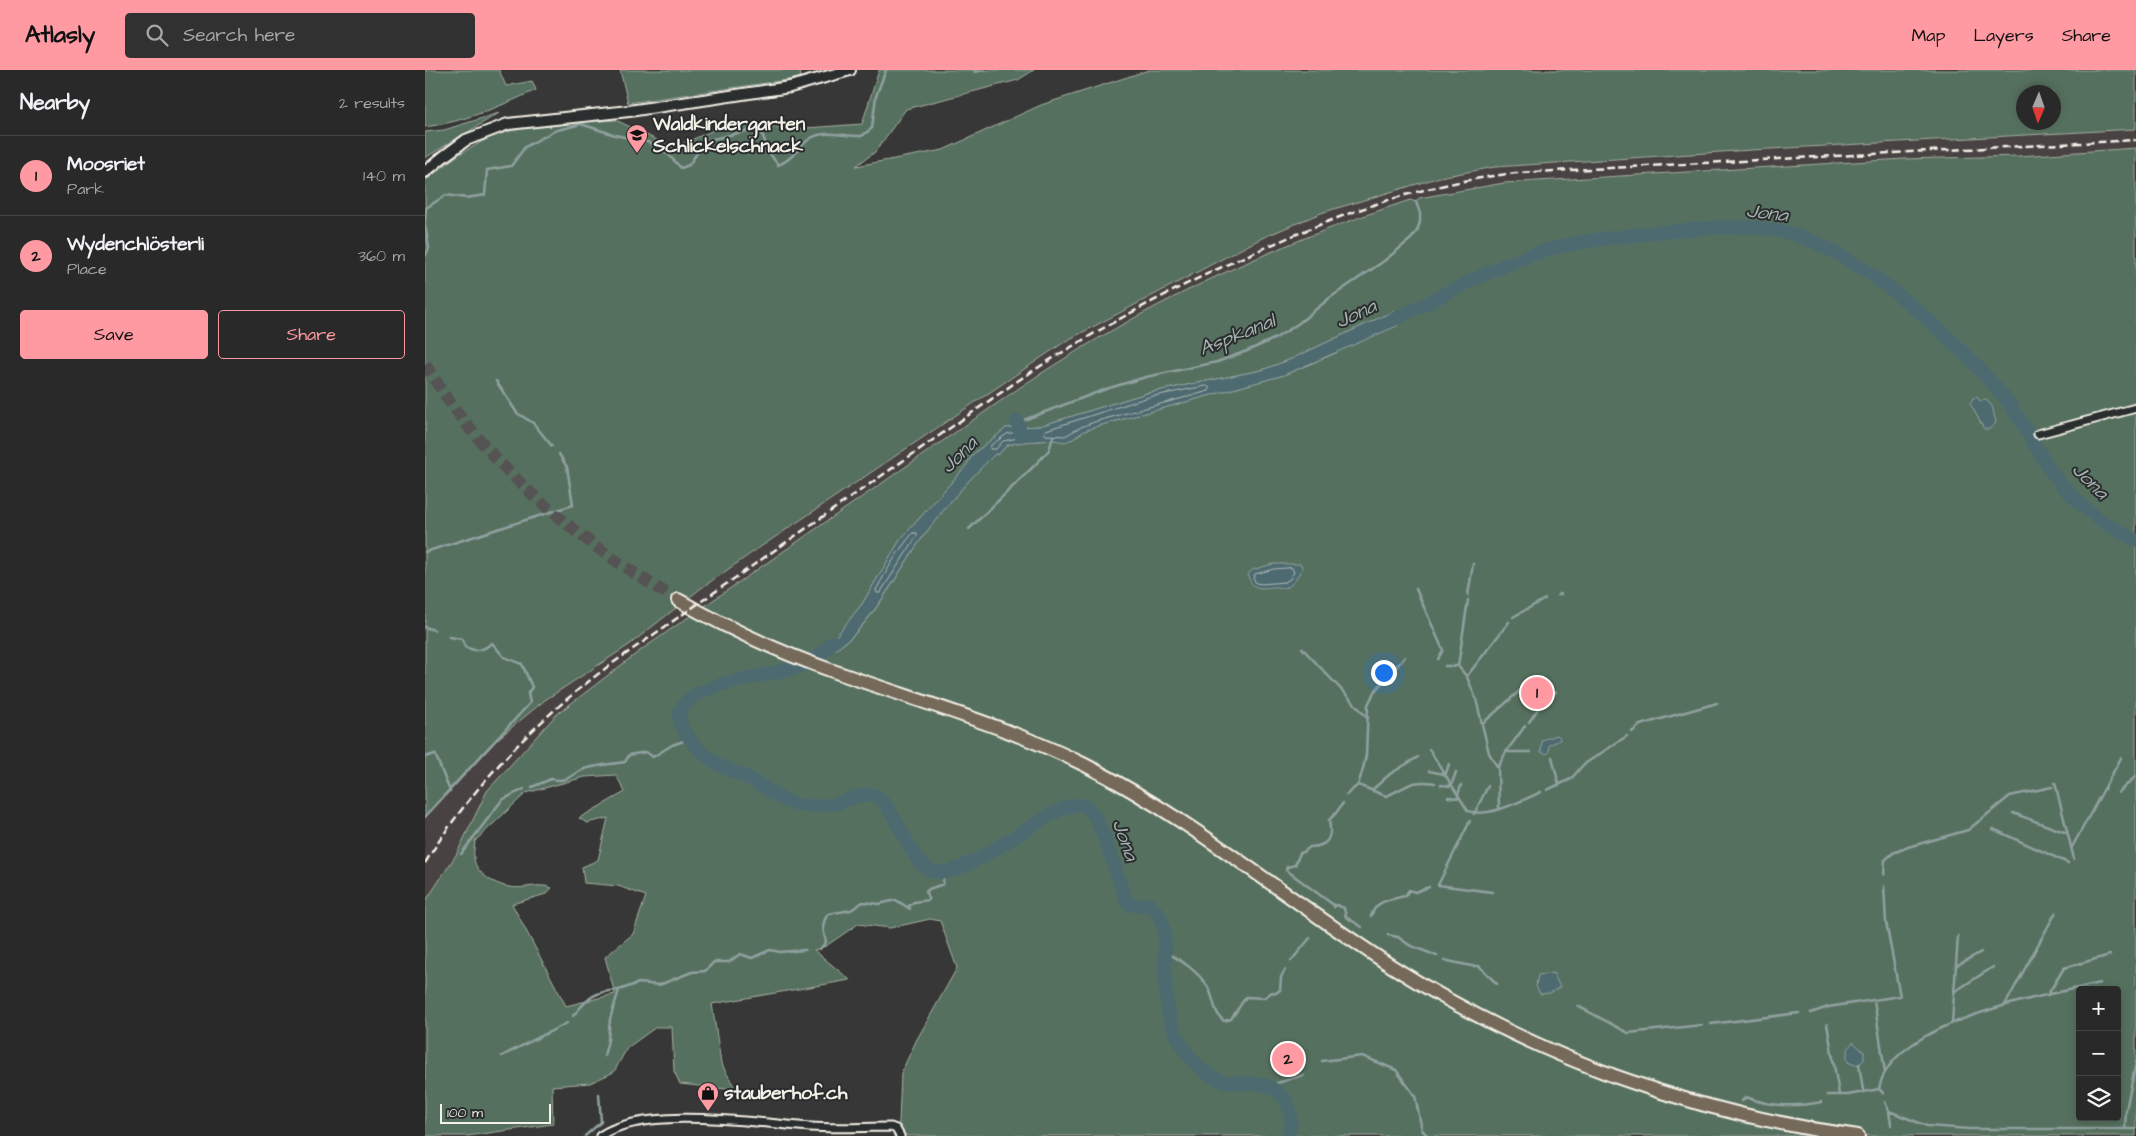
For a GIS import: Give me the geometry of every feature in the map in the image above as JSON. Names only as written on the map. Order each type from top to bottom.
[{"type":"highway","points":[[678,600],[771,647],[831,670],[1015,734],[1109,778],[1199,833],[1391,966],[1462,1008],[1530,1042],[1619,1078],[1701,1104],[1777,1123],[1858,1136]]},
{"type":"street","points":[[425,172],[466,140],[508,124],[629,111],[789,87],[850,70]]},
{"type":"street","points":[[2038,434],[2136,408]]},
{"type":"street","points":[[600,1136],[618,1126],[637,1121],[678,1120],[755,1122],[819,1128],[891,1126],[896,1129],[900,1136]]},
{"type":"shaded area","points":[[2136,129],[2136,148],[2019,156],[1904,159],[1504,183],[1419,198],[1416,202],[1410,200],[1346,221],[1221,274],[1113,329],[1070,354],[641,650],[557,715],[487,791],[456,855],[425,902],[425,815],[507,729],[753,552],[1066,341],[1262,238],[1321,213],[1384,193],[1440,177],[1495,167],[1751,150]]},
{"type":"green space","points":[[425,70],[499,70],[506,86],[532,81],[536,90],[468,117],[425,127]]},
{"type":"green space","points":[[620,70],[800,70],[801,78],[628,103]]},
{"type":"green space","points":[[879,70],[1034,70],[1018,80],[906,109],[875,152],[856,166],[943,150],[1041,105],[1149,70],[2136,70],[2136,129],[1751,150],[1495,167],[1440,177],[1321,213],[1262,238],[1066,341],[753,552],[700,589],[629,645],[545,700],[489,746],[425,815],[425,181],[458,155],[492,136],[532,125],[616,120],[673,148],[732,122],[792,129],[862,124]]},
{"type":"green space","points":[[499,113],[425,158],[425,132],[444,130]]},
{"type":"green space","points":[[2136,148],[2136,1136],[900,1136],[896,1129],[899,1122],[901,1073],[916,1041],[957,968],[940,921],[930,919],[890,928],[858,924],[826,946],[814,950],[850,980],[712,1004],[721,1063],[736,1090],[680,1084],[674,1071],[672,1027],[656,1027],[627,1048],[614,1072],[590,1083],[552,1086],[553,1124],[467,1136],[425,1136],[425,902],[456,855],[487,791],[556,715],[641,650],[1025,384],[1116,328],[1211,279],[1309,236],[1410,200],[1416,202],[1419,198],[1504,183],[1904,159],[2019,156]],"holes":[[[1394,311],[1336,353],[1284,375],[1098,426],[1084,431],[1073,439],[1065,441],[1022,442],[1007,445],[975,474],[939,516],[865,623],[851,638],[836,649],[822,654],[862,604],[900,540],[966,466],[973,454],[1006,428],[1040,426],[1147,393],[1262,370],[1289,360]],[[616,775],[625,792],[579,818],[587,823],[608,818],[598,860],[582,867],[584,883],[618,886],[646,896],[633,934],[605,957],[615,994],[566,1006],[512,904],[546,894],[552,888],[547,886],[515,888],[492,881],[481,873],[475,863],[475,841],[526,793],[585,777]]]},
{"type":"water","points":[[1394,311],[1408,313],[1397,326],[1284,375],[1098,426],[1084,431],[1065,442],[1053,440],[1007,445],[975,474],[939,516],[864,623],[836,649],[821,655],[862,604],[900,540],[966,466],[973,454],[1006,428],[1040,426],[1147,393],[1262,370],[1289,360]]},
{"type":"water","points":[[1977,397],[1980,401],[1986,400],[1992,406],[1996,422],[1990,429],[1984,429],[1970,403],[1973,398]]},
{"type":"water","points":[[1273,564],[1301,564],[1302,568],[1294,581],[1287,587],[1260,588],[1251,583],[1248,575],[1252,570]]},
{"type":"water","points":[[1557,735],[1560,740],[1549,745],[1549,752],[1547,754],[1541,752],[1542,740]]},
{"type":"water","points":[[1553,973],[1560,987],[1550,993],[1540,994],[1536,986],[1538,975]]},
{"type":"water","points":[[1853,1042],[1864,1052],[1864,1059],[1860,1064],[1855,1065],[1848,1062],[1847,1056],[1847,1051]]},
{"type":"waterway","points":[[425,222],[426,208],[446,195],[466,198],[485,195],[487,170],[511,166],[525,147],[554,131],[581,124],[615,135],[648,142],[667,153],[681,168],[689,165],[705,141],[754,129],[763,136],[768,151],[778,165],[788,160],[806,141],[817,135],[862,136],[872,128],[876,96],[886,70]]},
{"type":"waterway","points":[[974,70],[975,72],[983,70]]},
{"type":"waterway","name":"Aspkanal","points":[[1013,424],[1106,389],[1146,377],[1217,362],[1276,338],[1384,261],[1411,239],[1417,231],[1420,222],[1420,213],[1416,202]]},
{"type":"waterway","points":[[425,225],[429,248],[425,257]]},
{"type":"waterway","name":"Jona","points":[[1392,320],[1509,263],[1562,246],[1626,236],[1723,227],[1759,228],[1793,234],[1849,260],[1905,300],[1932,323],[2000,392],[2021,421],[2051,471],[2069,493],[2111,527],[2136,540]]},
{"type":"waterway","points":[[496,381],[517,413],[533,423],[552,446]]},
{"type":"waterway","points":[[1017,421],[1021,435]]},
{"type":"waterway","points":[[969,529],[1049,450],[1053,437]]},
{"type":"waterway","points":[[425,552],[573,505],[567,467],[559,454]]},
{"type":"waterway","points":[[1468,595],[1473,564]]},
{"type":"waterway","points":[[1416,589],[1443,650],[1438,659]]},
{"type":"waterway","points":[[1513,617],[1545,599]]},
{"type":"waterway","points":[[1468,600],[1458,666],[1467,677],[1476,699],[1489,753],[1498,768],[1499,808]]},
{"type":"waterway","points":[[1467,676],[1509,622]]},
{"type":"waterway","points":[[425,627],[434,630]]},
{"type":"waterway","points":[[425,817],[530,703],[528,693],[532,687],[522,664],[504,657],[492,643],[485,648],[472,650],[465,647],[462,639],[449,637]]},
{"type":"waterway","name":"Jona","points":[[833,642],[816,658],[803,665],[739,680],[706,690],[693,697],[683,706],[680,714],[684,731],[705,755],[719,765],[750,779],[783,799],[797,805],[830,805],[868,794],[878,797],[888,808],[918,861],[937,872],[953,870],[973,861],[1060,810],[1076,805],[1087,807],[1104,836],[1126,901],[1130,905],[1150,905],[1157,912],[1161,920],[1165,939],[1165,982],[1168,1008],[1170,1019],[1183,1047],[1199,1067],[1217,1079],[1267,1086],[1281,1094],[1290,1113],[1291,1120],[1288,1136]]},
{"type":"waterway","points":[[1302,648],[1368,718]]},
{"type":"waterway","points":[[1346,795],[1358,785],[1363,769],[1366,755],[1368,705],[1374,692],[1405,657]]},
{"type":"waterway","points":[[1445,666],[1458,666]]},
{"type":"waterway","points":[[1482,724],[1532,680]]},
{"type":"waterway","points":[[1529,722],[1538,709],[1556,692]]},
{"type":"waterway","points":[[1632,732],[1640,725],[1717,703]]},
{"type":"waterway","points":[[1498,767],[1506,752],[1525,726]]},
{"type":"waterway","points":[[1547,790],[1571,779],[1583,765],[1627,736]]},
{"type":"waterway","points":[[532,787],[551,779],[567,779],[588,768],[625,762],[629,755],[646,752],[653,757],[672,745],[690,739]]},
{"type":"waterway","points":[[1429,749],[1468,811],[1476,813],[1495,810],[1515,804],[1541,792]]},
{"type":"waterway","points":[[1506,752],[1531,752]]},
{"type":"waterway","points":[[425,757],[435,754],[450,791]]},
{"type":"waterway","points":[[1372,790],[1390,774],[1418,757]]},
{"type":"waterway","points":[[1552,757],[1559,785]]},
{"type":"waterway","points":[[2071,849],[2121,758]]},
{"type":"waterway","points":[[1445,776],[1449,764]]},
{"type":"waterway","points":[[1429,771],[1444,774]]},
{"type":"waterway","points":[[1441,785],[1451,786],[1456,772]]},
{"type":"waterway","points":[[2118,793],[2136,776]]},
{"type":"waterway","points":[[1358,785],[1386,796],[1414,783],[1435,783]]},
{"type":"waterway","points":[[2055,783],[2074,859]]},
{"type":"waterway","points":[[1458,795],[1461,785]]},
{"type":"waterway","points":[[1474,814],[1488,786]]},
{"type":"waterway","points":[[1884,875],[1885,860],[1893,853],[1968,830],[2010,796],[2052,787]]},
{"type":"waterway","points":[[461,854],[502,800],[524,789]]},
{"type":"waterway","points":[[1448,797],[1459,798]]},
{"type":"waterway","points":[[1335,906],[1286,870],[1287,867],[1295,865],[1300,853],[1310,847],[1326,842],[1330,832],[1329,820],[1343,803]]},
{"type":"waterway","points":[[2013,813],[2067,833]]},
{"type":"waterway","points":[[1470,821],[1438,885],[1492,892]]},
{"type":"waterway","points":[[1993,829],[2068,863]]},
{"type":"waterway","points":[[820,949],[826,942],[823,927],[828,914],[851,910],[863,902],[879,904],[896,900],[910,909],[909,906],[914,902],[929,900],[926,892],[943,884],[944,872]]},
{"type":"waterway","points":[[1811,1013],[1828,1007],[1900,996],[1886,922],[1884,886]]},
{"type":"waterway","points":[[1371,916],[1380,903],[1405,896],[1409,890],[1415,892],[1429,887]]},
{"type":"waterway","points":[[1334,907],[1336,905],[1344,908],[1346,917],[1362,927]]},
{"type":"waterway","points":[[2005,1005],[2056,912]]},
{"type":"waterway","points":[[1388,935],[1398,937],[1409,945],[1437,956]]},
{"type":"waterway","points":[[1952,1023],[1958,936]]},
{"type":"waterway","points":[[1291,961],[1310,938]]},
{"type":"waterway","points":[[604,1056],[610,1019],[619,990],[639,983],[659,985],[692,972],[705,971],[714,962],[729,962],[740,954],[752,958],[770,950],[780,952],[805,950]]},
{"type":"waterway","points":[[1164,952],[1183,962],[1201,978],[1209,989],[1218,1014],[1224,1021],[1231,1019],[1246,997],[1264,998],[1272,992],[1276,993],[1280,990],[1281,977],[1285,970]]},
{"type":"waterway","points":[[1956,966],[1981,952]]},
{"type":"waterway","points":[[2047,996],[2064,968],[2110,955]]},
{"type":"waterway","points":[[1444,960],[1479,966],[1497,984]]},
{"type":"waterway","points":[[1954,992],[1993,967]]},
{"type":"waterway","points":[[1879,1089],[1890,1065],[1911,1046],[1939,1029],[1973,1015],[2009,1004],[2100,983]]},
{"type":"waterway","points":[[573,1016],[583,1004],[597,994],[619,990]]},
{"type":"waterway","points":[[1874,1000],[1885,1072]]},
{"type":"waterway","points":[[1578,1006],[1628,1033],[1702,1025]]},
{"type":"waterway","points":[[1711,1024],[1799,1013]]},
{"type":"waterway","points":[[502,1056],[567,1023]]},
{"type":"waterway","points":[[1827,1024],[1839,1094]]},
{"type":"waterway","points":[[1322,1061],[1362,1056],[1396,1070],[1415,1096],[1422,1130],[1428,1136]]},
{"type":"waterway","points":[[2125,1129],[2126,1110],[2136,1062]]},
{"type":"waterway","points":[[1859,1064],[1863,1090]]},
{"type":"waterway","points":[[1267,1086],[1304,1075]]},
{"type":"waterway","points":[[1827,1095],[1848,1095],[1879,1089],[1883,1093]]},
{"type":"waterway","points":[[585,1136],[601,1122],[599,1094]]},
{"type":"waterway","points":[[1742,1101],[1746,1097],[1764,1103],[1783,1105],[1821,1102]]},
{"type":"waterway","points":[[1885,1102],[1889,1111],[1891,1125]]},
{"type":"waterway","points":[[1889,1111],[1927,1126],[1970,1129],[2136,1129]]},
{"type":"tunnel","points":[[425,364],[475,435],[536,498],[605,553],[678,600]]},
{"type":"railway","points":[[425,863],[464,807],[508,755],[557,708],[610,665],[1048,361],[1168,293],[1294,235],[1356,211],[1417,192],[1448,184],[1516,173],[2136,140]]},
{"type":"place","name":"Waldkindergarten Schlickelschnack","points":[[637,154]]},
{"type":"place","name":"Moosriet","points":[[1537,693]]},
{"type":"place","name":"Wydenchlösterli","points":[[1288,1059]]},
{"type":"place","name":"stauberhof.ch","points":[[708,1112]]}]
